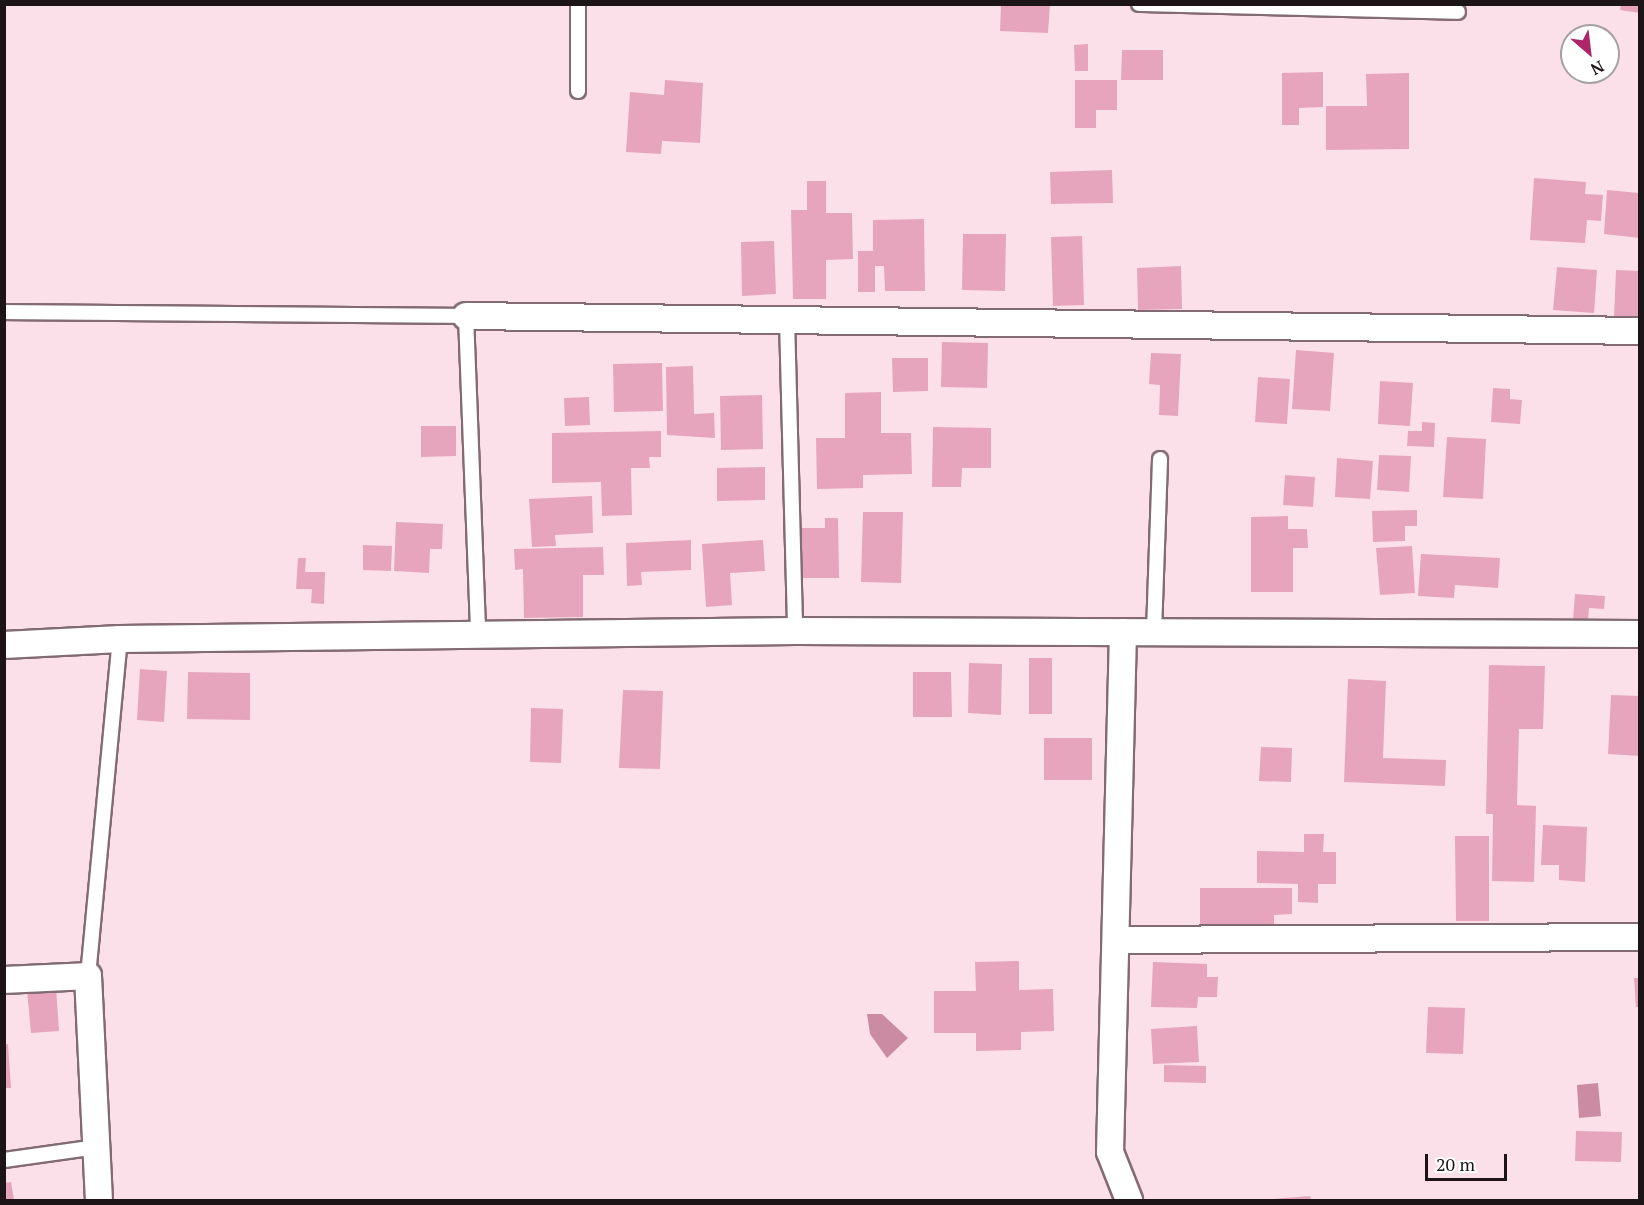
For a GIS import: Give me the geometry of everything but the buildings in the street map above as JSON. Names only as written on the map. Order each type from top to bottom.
[{"type":"street","points":[[466,316],[1640,331]]},
{"type":"street","points":[[4,645],[120,639],[795,631],[1640,634]]},
{"type":"street","points":[[1123,632],[1110,1152],[1128,1200]]},
{"type":"street","points":[[1116,940],[1640,937]]},
{"type":"street","points":[[4,980],[88,976],[99,1200]]},
{"type":"lane","points":[[578,4],[578,91]]},
{"type":"lane","points":[[1139,4],[1458,12]]},
{"type":"lane","points":[[4,312],[466,316],[478,634]]},
{"type":"lane","points":[[787,319],[795,631]]},
{"type":"lane","points":[[1154,632],[1160,459]]},
{"type":"lane","points":[[88,976],[120,639]]},
{"type":"lane","points":[[4,1160],[97,1147]]},
{"type":"shaded area","points":[[867,1014],[882,1014],[908,1038],[887,1058],[870,1034]]},
{"type":"shaded area","points":[[1598,1083],[1601,1116],[1579,1118],[1577,1085]]}]
